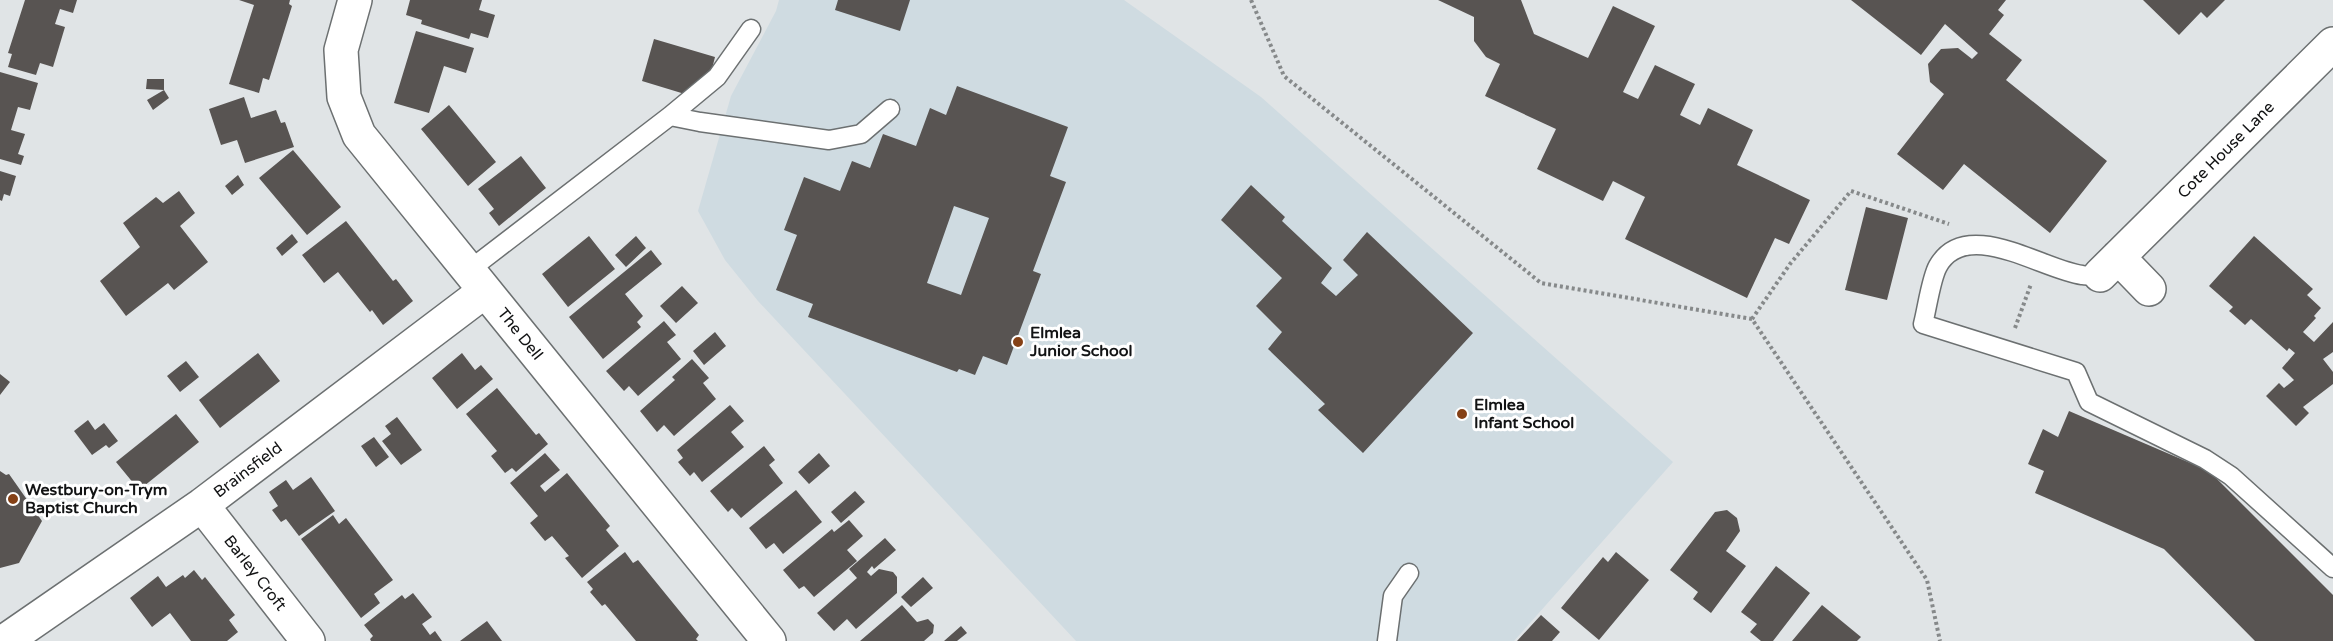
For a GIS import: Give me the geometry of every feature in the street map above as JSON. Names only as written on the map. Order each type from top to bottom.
[{"type":"street","name":"The Dell","points":[[355,0],[341,50],[344,97],[359,135],[770,641]]},
{"type":"street","name":"Cote House Lane","points":[[2109,266],[2333,44]]},
{"type":"street","points":[[2109,266],[2149,289]]},
{"type":"street","name":"Brainsfield","points":[[5,641],[202,505],[476,281]]},
{"type":"street","name":"Barley Croft","points":[[202,505],[308,641]]},
{"type":"lane","points":[[476,281],[717,77],[752,29]]},
{"type":"lane","points":[[670,116],[829,140],[861,134],[890,109]]},
{"type":"lane","points":[[2109,266],[2082,276],[1985,244],[1963,247],[1948,254],[1938,266],[1923,324],[2076,372],[2089,402],[2205,459],[2231,476],[2333,568]]},
{"type":"lane","points":[[1387,641],[1393,596],[1409,573]]},
{"type":"path","points":[[1251,0],[1284,76],[1541,283],[1752,319],[1927,580],[1940,641]]},
{"type":"path","points":[[1752,319],[1790,264],[1837,209]]},
{"type":"shaded area","name":"Elmlea Junior School","points":[[779,0],[1124,0],[1261,97],[1673,462],[1514,641],[1076,641],[758,301],[725,260],[698,211],[731,96],[776,11]]},
{"type":"building","points":[[25,0],[77,0],[73,13],[60,9],[55,24],[65,27],[53,67],[40,63],[36,75],[8,67],[12,54],[8,53]]},
{"type":"building","points":[[239,0],[290,0],[289,4],[292,6],[269,80],[263,78],[259,93],[229,84],[254,5]]},
{"type":"building","points":[[410,0],[482,0],[479,10],[495,15],[488,38],[471,33],[469,39],[421,24],[422,20],[406,15]]},
{"type":"building","points":[[838,0],[910,0],[900,31],[835,10]]},
{"type":"building","points":[[1438,0],[1521,0],[1534,34],[1588,58],[1613,6],[1655,26],[1623,92],[1638,99],[1655,65],[1695,84],[1680,115],[1700,125],[1708,108],[1753,130],[1737,165],[1810,200],[1789,244],[1775,238],[1747,298],[1625,239],[1645,197],[1613,181],[1603,201],[1537,169],[1556,129],[1485,96],[1500,64],[1486,57],[1474,41],[1474,17]]},
{"type":"building","points":[[1851,0],[2006,0],[1998,10],[2004,15],[1989,34],[2022,60],[2006,80],[2107,161],[2050,233],[1964,164],[1943,190],[1897,154],[1944,94],[1930,82],[1928,64],[1941,49],[1958,48],[1972,59],[1978,53],[1945,24],[1921,55]]},
{"type":"building","points":[[2143,0],[2225,0],[2207,18],[2201,12],[2179,35]]},
{"type":"building","points":[[416,31],[474,48],[466,73],[444,66],[429,113],[394,103]]},
{"type":"building","points":[[654,39],[715,57],[710,77],[688,95],[642,81]]},
{"type":"building","points":[[0,72],[38,83],[30,110],[18,107],[11,130],[25,134],[18,154],[24,156],[21,165],[0,159]]},
{"type":"building","points":[[147,79],[164,79],[164,90],[146,89]]},
{"type":"building","points":[[957,86],[1068,127],[1050,176],[1066,182],[1033,271],[1041,274],[1007,365],[983,356],[975,375],[959,369],[957,372],[808,317],[813,304],[776,290],[797,235],[784,230],[804,177],[840,191],[852,161],[870,168],[883,134],[916,146],[930,108],[946,115]],"holes":[[[954,206],[989,218],[961,295],[927,283]]]},
{"type":"building","points":[[164,90],[169,98],[153,110],[147,100]]},
{"type":"building","points":[[244,97],[251,118],[276,110],[281,123],[285,122],[294,147],[245,163],[237,140],[221,145],[209,109]]},
{"type":"building","points":[[449,105],[496,162],[468,186],[421,129]]},
{"type":"building","points":[[293,150],[341,207],[307,235],[259,178]]},
{"type":"building","points":[[521,156],[546,188],[499,226],[489,213],[494,209],[478,189]]},
{"type":"building","points":[[0,171],[16,176],[10,196],[4,194],[2,201],[0,200]]},
{"type":"building","points":[[238,175],[244,185],[232,195],[225,186]]},
{"type":"building","points":[[1251,185],[1285,217],[1282,221],[1332,268],[1321,283],[1336,296],[1358,275],[1343,260],[1367,232],[1473,333],[1363,453],[1318,410],[1325,404],[1268,349],[1282,332],[1256,306],[1282,278],[1221,220]]},
{"type":"building","points":[[179,191],[195,213],[180,226],[208,262],[174,290],[168,283],[126,316],[100,281],[140,247],[123,223],[156,197],[163,203]]},
{"type":"building","points":[[1866,207],[1908,218],[1887,300],[1845,290]]},
{"type":"building","points":[[346,221],[393,281],[396,279],[413,301],[383,325],[338,272],[324,283],[302,255]]},
{"type":"building","points":[[292,234],[298,242],[282,256],[276,248]]},
{"type":"building","points":[[589,236],[615,269],[568,307],[542,274]]},
{"type":"building","points":[[636,236],[646,248],[626,267],[615,255]]},
{"type":"building","points":[[2254,236],[2313,289],[2307,295],[2321,308],[2314,316],[2316,318],[2303,332],[2314,342],[2333,322],[2333,352],[2323,359],[2333,372],[2333,384],[2303,407],[2309,413],[2296,426],[2266,396],[2279,383],[2284,388],[2294,380],[2282,368],[2295,353],[2289,348],[2287,351],[2251,319],[2245,325],[2229,311],[2233,307],[2209,286]]},
{"type":"building","points":[[651,250],[662,264],[625,294],[643,316],[637,322],[641,327],[603,359],[569,317]]},
{"type":"building","points":[[682,286],[698,303],[676,323],[660,306]]},
{"type":"building","points":[[664,321],[676,335],[667,342],[681,359],[638,396],[629,386],[624,391],[606,371]]},
{"type":"building","points":[[715,332],[726,346],[704,365],[693,351]]},
{"type":"building","points":[[258,353],[280,381],[220,428],[199,400]]},
{"type":"building","points":[[462,353],[475,370],[481,365],[493,379],[457,409],[432,378]]},
{"type":"building","points":[[692,359],[709,378],[703,383],[716,399],[674,436],[664,425],[657,432],[640,411],[675,380],[672,377]]},
{"type":"building","points":[[186,361],[199,377],[180,392],[167,376]]},
{"type":"building","points":[[0,374],[10,382],[0,395]]},
{"type":"building","points":[[497,388],[536,435],[539,433],[548,444],[516,472],[512,468],[505,473],[491,456],[497,451],[466,414]]},
{"type":"building","points":[[730,405],[744,421],[731,432],[744,447],[702,482],[694,472],[690,476],[678,462],[683,458],[677,450]]},
{"type":"building","points":[[2069,411],[2209,471],[2333,595],[2333,641],[2255,641],[2164,549],[2035,493],[2044,471],[2028,464],[2043,429],[2058,437]]},
{"type":"building","points":[[176,414],[199,442],[139,490],[116,462]]},
{"type":"building","points":[[397,417],[422,450],[401,465],[382,441],[391,434],[385,426]]},
{"type":"building","points":[[88,420],[95,430],[104,423],[118,441],[109,448],[106,445],[92,455],[74,431]]},
{"type":"building","points":[[374,437],[389,457],[376,467],[361,446]]},
{"type":"building","points":[[764,446],[775,460],[769,465],[783,483],[741,518],[732,508],[728,512],[710,491]]},
{"type":"building","points":[[545,453],[560,470],[540,486],[545,492],[567,473],[610,526],[606,530],[619,546],[582,578],[565,558],[569,556],[552,536],[545,541],[530,523],[538,516],[510,483]]},
{"type":"building","points":[[819,453],[830,466],[809,484],[798,472]]},
{"type":"building","name":"Westbury-on-Trym Baptist Church","points":[[0,471],[6,475],[9,474],[42,521],[19,563],[0,568]]},
{"type":"building","points":[[311,477],[335,511],[299,536],[286,519],[281,522],[272,510],[278,506],[269,492],[286,480],[293,490]]},
{"type":"building","points":[[796,490],[822,522],[783,554],[774,543],[766,549],[749,528]]},
{"type":"building","points":[[855,491],[865,502],[841,523],[831,512]]},
{"type":"building","points":[[1727,510],[1737,518],[1740,531],[1726,551],[1746,566],[1711,613],[1693,599],[1698,592],[1670,570],[1715,512]]},
{"type":"building","points":[[333,515],[339,524],[346,518],[393,580],[374,594],[380,603],[361,618],[301,539]]},
{"type":"building","points":[[849,520],[863,536],[847,550],[857,561],[814,597],[804,586],[799,589],[783,570],[832,529],[834,532]]},
{"type":"building","points":[[885,538],[896,550],[874,569],[872,566],[867,572],[871,576],[879,569],[893,572],[897,577],[897,593],[856,629],[847,619],[834,631],[817,613],[857,578],[849,569]]},
{"type":"building","points":[[625,552],[633,563],[638,560],[699,635],[696,639],[698,641],[636,641],[605,604],[602,606],[590,592],[593,589],[587,582]]},
{"type":"building","points":[[1616,552],[1649,580],[1599,640],[1561,608],[1603,557],[1608,562]]},
{"type":"building","points":[[1776,566],[1810,593],[1773,641],[1761,641],[1750,632],[1757,624],[1741,612]]},
{"type":"building","points":[[194,570],[202,580],[205,577],[235,615],[229,620],[238,632],[227,641],[191,641],[170,613],[152,627],[130,598],[158,576],[166,587],[183,575],[185,578]]},
{"type":"building","points":[[923,577],[933,588],[911,607],[901,597]]},
{"type":"building","points":[[413,593],[432,617],[422,624],[430,635],[435,631],[442,641],[371,641],[373,636],[364,625],[402,595],[405,599]]},
{"type":"building","points":[[902,605],[917,622],[928,619],[934,625],[933,633],[924,641],[860,641]]},
{"type":"building","points":[[1822,605],[1861,637],[1857,641],[1792,641]]},
{"type":"building","points":[[1541,615],[1560,632],[1552,641],[1517,641]]},
{"type":"building","points":[[487,621],[502,641],[460,641]]},
{"type":"building","points":[[961,626],[967,633],[957,641],[944,641]]},
{"type":"place","name":"Elmlea Junior School","points":[[1018,342]]},
{"type":"place","name":"Elmlea Infant School","points":[[1462,414]]},
{"type":"place","name":"Westbury-on-Trym Baptist Church","points":[[13,499]]}]
